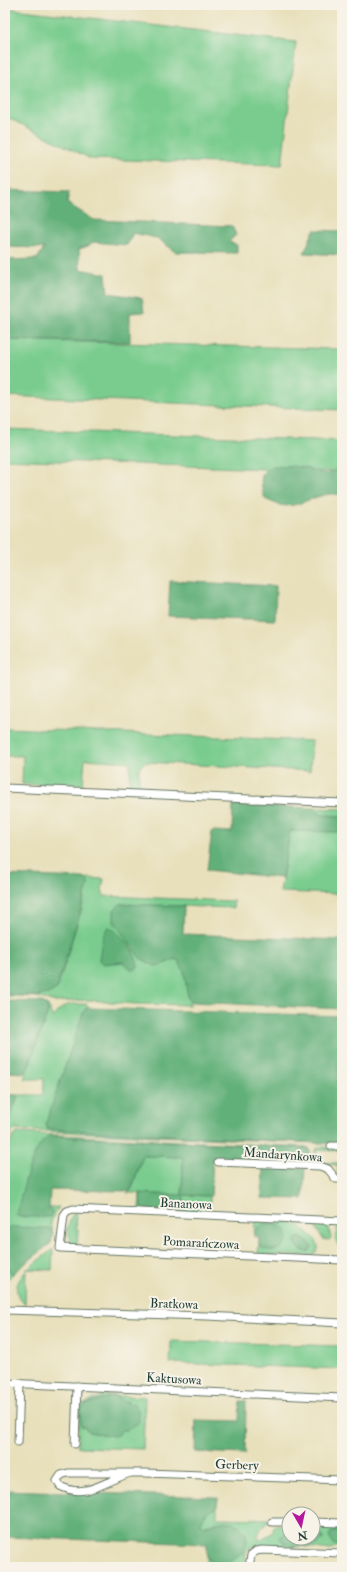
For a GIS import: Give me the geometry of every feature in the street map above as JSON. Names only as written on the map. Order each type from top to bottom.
[{"type":"street","points":[[5,788],[342,803]]},
{"type":"street","points":[[331,1146],[342,1146]]},
{"type":"street","name":"Mandarynkowa","points":[[218,1162],[320,1166],[328,1169],[336,1179],[342,1179]]},
{"type":"street","name":"Bananowa","points":[[60,1248],[64,1214],[72,1209],[342,1221]]},
{"type":"street","name":"Pomarańczowa","points":[[60,1248],[342,1260]]},
{"type":"street","name":"Bratkowa","points":[[5,1310],[342,1322]]},
{"type":"street","name":"Kaktusowa","points":[[5,1383],[342,1398]]},
{"type":"street","points":[[18,1442],[20,1383]]},
{"type":"street","points":[[74,1444],[77,1386]]},
{"type":"street","name":"Gerbery","points":[[129,1473],[95,1488],[81,1490],[61,1487],[58,1480],[61,1475],[68,1473],[129,1473],[342,1480]]},
{"type":"street","points":[[111,1482],[109,1476],[113,1474]]},
{"type":"street","points":[[272,1522],[281,1522]]},
{"type":"street","points":[[321,1522],[342,1523]]},
{"type":"street","points":[[249,1567],[251,1555],[256,1551],[262,1550],[342,1553]]},
{"type":"green space","points":[[5,8],[296,42],[282,165],[91,159],[5,116]]},
{"type":"green space","points":[[5,190],[69,192],[67,203],[94,220],[232,226],[236,235],[229,242],[237,245],[237,253],[176,252],[157,238],[133,233],[127,245],[93,242],[88,246],[79,249],[80,269],[106,274],[108,293],[142,298],[144,312],[130,313],[130,342],[5,340],[5,260],[37,259],[44,248],[5,247]]},
{"type":"green space","points":[[314,230],[342,231],[342,255],[304,253]]},
{"type":"green space","points":[[5,340],[342,349],[342,410],[5,396]]},
{"type":"green space","points":[[5,429],[342,441],[342,472],[5,459]]},
{"type":"green space","points":[[342,464],[342,495],[325,495],[287,506],[278,505],[265,499],[262,487],[262,478],[264,472],[269,468],[276,466],[294,466],[320,473],[329,473]]},
{"type":"green space","points":[[170,581],[276,586],[275,620],[168,616]]},
{"type":"green space","points":[[5,728],[312,741],[310,771],[145,762],[139,768],[139,782],[144,789],[129,789],[130,762],[85,759],[83,786],[22,784],[23,756],[5,756]]},
{"type":"green space","points":[[233,805],[313,808],[322,815],[342,816],[342,832],[290,831],[282,878],[207,870],[212,831],[232,832]]},
{"type":"green space","points":[[313,808],[342,809],[342,816],[322,815]]},
{"type":"green space","points":[[290,831],[342,832],[342,894],[280,892]]},
{"type":"green space","points":[[5,875],[83,878],[88,881],[88,886],[57,988],[52,992],[40,996],[5,994]]},
{"type":"green space","points":[[83,878],[104,879],[102,889],[104,896],[234,901],[233,908],[120,904],[114,922],[139,956],[153,964],[161,965],[173,960],[178,960],[184,971],[190,1005],[136,1004],[87,1000],[56,1002],[36,997],[5,996],[5,994],[41,995],[57,989],[81,911],[88,881]]},
{"type":"green space","points":[[120,904],[184,906],[183,934],[342,940],[342,1009],[191,1002],[188,998],[184,971],[178,960],[174,959],[162,965],[155,966],[140,958],[114,922],[114,910]]},
{"type":"green space","points":[[109,927],[118,933],[128,944],[137,963],[138,967],[135,970],[131,969],[123,962],[103,964],[99,960],[104,933]]},
{"type":"green space","points":[[5,1001],[42,1002],[47,1006],[48,1012],[26,1073],[5,1072]]},
{"type":"green space","points":[[42,1002],[49,1007],[52,1017],[67,1005],[87,1004],[88,1008],[85,1009],[47,1129],[320,1143],[15,1130],[12,1133],[5,1154],[5,1133],[18,1095],[43,1095],[44,1079],[24,1079],[48,1012],[47,1006]]},
{"type":"green space","points":[[88,1008],[342,1016],[342,1049],[339,1050],[337,1084],[342,1084],[342,1144],[47,1129],[46,1123],[83,1013]]},
{"type":"green space","points":[[339,1049],[342,1049],[342,1084],[337,1084]]},
{"type":"green space","points":[[5,1094],[18,1095],[5,1133]]},
{"type":"green space","points":[[17,1133],[306,1147],[309,1148],[310,1151],[308,1148],[36,1151],[17,1211],[59,1207],[51,1220],[53,1235],[52,1230],[5,1235],[6,1165],[8,1151],[12,1140]]},
{"type":"green space","points":[[49,1136],[305,1148],[310,1151],[310,1157],[306,1161],[213,1158],[211,1196],[183,1195],[186,1208],[182,1211],[146,1210],[141,1208],[140,1193],[182,1195],[183,1157],[143,1156],[130,1191],[50,1190],[49,1209],[53,1211],[50,1217],[19,1217],[16,1215],[28,1170],[37,1150]]},
{"type":"green space","points":[[319,1147],[342,1148],[342,1151],[316,1150],[316,1162],[339,1163],[339,1177],[337,1165],[316,1163],[315,1150]]},
{"type":"green space","points":[[143,1156],[183,1157],[182,1195],[210,1196],[210,1213],[139,1210],[140,1193],[127,1193],[132,1189]]},
{"type":"green space","points":[[263,1167],[305,1168],[303,1199],[262,1198]]},
{"type":"green space","points":[[77,1212],[77,1248],[72,1244],[67,1229],[73,1213]]},
{"type":"green space","points":[[255,1219],[289,1222],[300,1227],[312,1236],[318,1247],[317,1252],[311,1256],[258,1255],[259,1237],[254,1237]]},
{"type":"green space","points":[[319,1222],[332,1224],[329,1229],[331,1238],[329,1240],[323,1239],[315,1226]]},
{"type":"green space","points":[[277,1224],[286,1230],[287,1236],[284,1245],[275,1250],[270,1250],[259,1245],[259,1237],[254,1236],[257,1228],[263,1225]]},
{"type":"green space","points":[[342,1224],[342,1255],[335,1238],[338,1226]]},
{"type":"green space","points":[[12,1227],[49,1228],[53,1235],[51,1243],[12,1274],[8,1271],[5,1235],[6,1231]]},
{"type":"green space","points":[[300,1237],[309,1242],[312,1247],[309,1252],[300,1249],[297,1246],[295,1241]]},
{"type":"green space","points":[[5,1240],[8,1271],[14,1273],[5,1282]]},
{"type":"green space","points":[[53,1249],[52,1270],[28,1269],[38,1260]]},
{"type":"green space","points":[[26,1272],[25,1304],[18,1296],[17,1289],[19,1281]]},
{"type":"green space","points":[[171,1341],[342,1346],[342,1369],[170,1363]]},
{"type":"green space","points":[[105,1395],[145,1397],[143,1449],[78,1447],[79,1406]],"holes":[[[101,1399],[127,1401],[129,1404],[130,1427],[127,1430],[121,1429],[114,1436],[89,1432],[85,1427],[85,1405]]]},
{"type":"green space","points":[[112,1396],[134,1405],[138,1410],[139,1422],[127,1430],[121,1430],[119,1434],[114,1436],[89,1432],[85,1427],[81,1426],[80,1409],[85,1405]]},
{"type":"green space","points":[[240,1401],[246,1401],[245,1454],[195,1452],[196,1420],[239,1421]]},
{"type":"green space","points":[[5,1490],[215,1497],[218,1498],[217,1507],[206,1513],[200,1522],[202,1526],[229,1522],[240,1526],[245,1533],[247,1541],[245,1549],[239,1556],[231,1561],[221,1563],[210,1561],[207,1556],[207,1544],[5,1537]]},
{"type":"green space","points":[[217,1507],[217,1518],[274,1519],[260,1530],[258,1536],[259,1540],[272,1533],[275,1525],[281,1525],[281,1546],[298,1546],[287,1548],[257,1546],[246,1551],[245,1567],[207,1567],[207,1556],[210,1561],[216,1522],[202,1526],[200,1522],[206,1513]]},
{"type":"green space","points":[[321,1526],[342,1527],[342,1547],[336,1547],[330,1550],[298,1546],[321,1546]]},
{"type":"green space","points":[[337,1530],[342,1531],[342,1546],[333,1544],[329,1537],[331,1532]]},
{"type":"green space","points":[[321,1534],[322,1534],[323,1539],[321,1542]]},
{"type":"green space","points":[[293,1546],[309,1546],[304,1547]]}]
